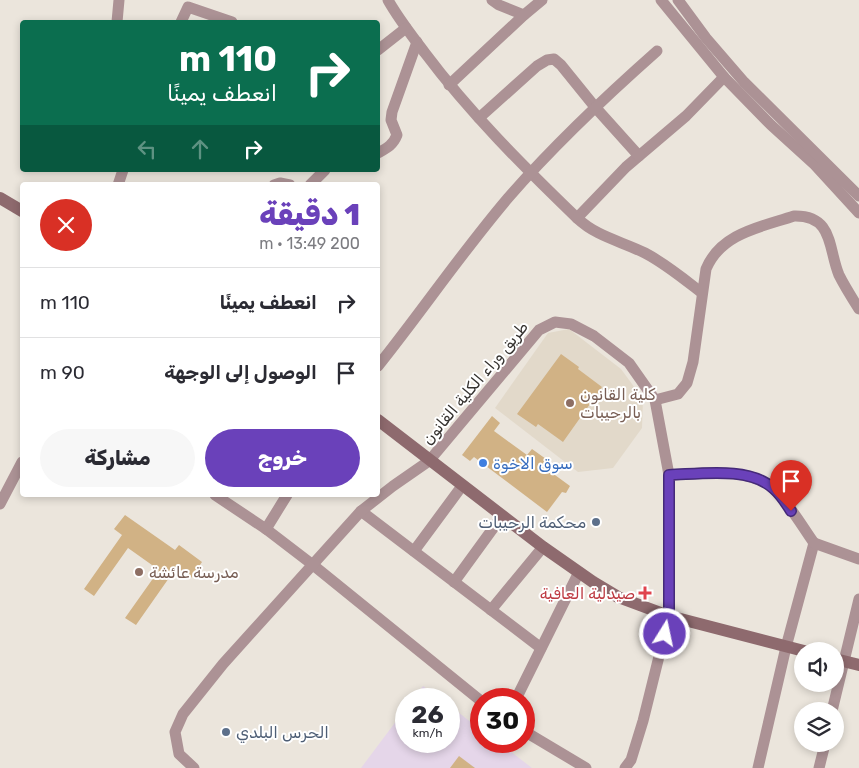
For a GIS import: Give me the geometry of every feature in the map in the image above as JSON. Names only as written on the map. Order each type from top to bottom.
[{"type":"main road","points":[[0,198],[20,210]]},
{"type":"main road","points":[[380,422],[543,547],[618,597],[669,616],[794,649]]},
{"type":"main road","points":[[844,661],[859,665]]},
{"type":"street","points":[[117,20],[119,0]]},
{"type":"street","points":[[388,0],[406,28],[449,85],[512,154],[577,218],[599,234],[646,254],[702,293]]},
{"type":"street","points":[[492,0],[499,5],[524,15]]},
{"type":"street","points":[[449,85],[542,0]]},
{"type":"street","points":[[661,0],[724,78],[771,125],[859,196]]},
{"type":"street","points":[[678,0],[706,38],[818,162],[859,213]]},
{"type":"street","points":[[183,20],[188,7],[226,20]]},
{"type":"street","points":[[380,49],[406,28]]},
{"type":"street","points":[[380,152],[394,142],[397,135],[390,120],[417,42]]},
{"type":"street","points":[[380,363],[481,231],[532,173],[594,107],[657,51]]},
{"type":"street","points":[[479,118],[537,66],[546,60],[554,59],[561,65],[594,107],[640,156]]},
{"type":"street","points":[[577,218],[626,167],[686,116],[724,78]]},
{"type":"street","points":[[313,182],[323,172]]},
{"type":"street","points":[[655,400],[678,394],[687,383],[693,362],[704,278],[710,260],[727,241],[794,216],[804,216],[816,220],[825,229],[830,239],[839,273],[859,309]]},
{"type":"street","name":"طريق وراء الكلية القانون","points":[[380,495],[430,461],[539,330],[555,322],[572,324],[594,336],[616,351],[633,369],[655,400],[669,475],[669,616],[641,728],[631,760],[625,768]]},
{"type":"street","points":[[0,504],[20,466]]},
{"type":"street","points":[[669,475],[724,473],[748,476],[760,480],[774,488],[814,543],[859,559]]},
{"type":"street","points":[[414,551],[462,486]]},
{"type":"street","points":[[218,497],[266,529],[470,693]]},
{"type":"street","points":[[266,529],[285,497]]},
{"type":"street","name":"طريق وراء الكلية القانون","points":[[194,768],[179,754],[175,732],[183,714],[268,612],[313,566],[361,511],[378,497]]},
{"type":"street","points":[[361,511],[541,648]]},
{"type":"street","points":[[454,582],[502,516]]},
{"type":"street","points":[[758,768],[786,647],[814,543]]},
{"type":"street","points":[[491,610],[543,547]]},
{"type":"street","points":[[521,688],[579,572]]},
{"type":"street","points":[[844,645],[859,599]]},
{"type":"street","points":[[535,738],[586,768]]},
{"type":"street","points":[[819,768],[822,752]]},
{"type":"shaded area","name":"كلية القانون بالرحيبات","points":[[569,329],[621,369],[643,399],[642,428],[613,468],[578,472],[495,408],[548,333]]},
{"type":"shaded area","points":[[460,714],[470,721],[470,753],[513,753],[532,768],[361,768],[395,723],[395,753],[460,753]]},
{"type":"building","points":[[561,354],[602,387],[563,442],[538,424],[536,427],[517,414]]},
{"type":"building","points":[[492,416],[500,423],[494,431],[527,455],[532,449],[546,459],[544,467],[570,486],[566,493],[562,492],[547,512],[474,457],[470,461],[462,455]]},
{"type":"building","points":[[125,515],[175,550],[179,545],[202,562],[191,578],[176,568],[136,625],[125,618],[159,570],[128,548],[94,596],[84,589],[122,535],[114,529]]},
{"type":"building","points":[[459,756],[475,768],[450,768]]},
{"type":"place","name":"كلية القانون بالرحيبات","points":[[570,403]]},
{"type":"place","name":"سوق الاخوة","points":[[483,463]]},
{"type":"place","name":"محكمة الرحيبات","points":[[596,522]]},
{"type":"place","name":"مدرسة عائشة","points":[[139,572]]},
{"type":"place","name":"صيدلية العافية","points":[[645,593]]},
{"type":"place","name":"الحرس البلدي","points":[[226,732]]},
{"type":"route","points":[[665,634],[669,616],[669,475],[724,473],[748,476],[774,488],[791,511]]}]
